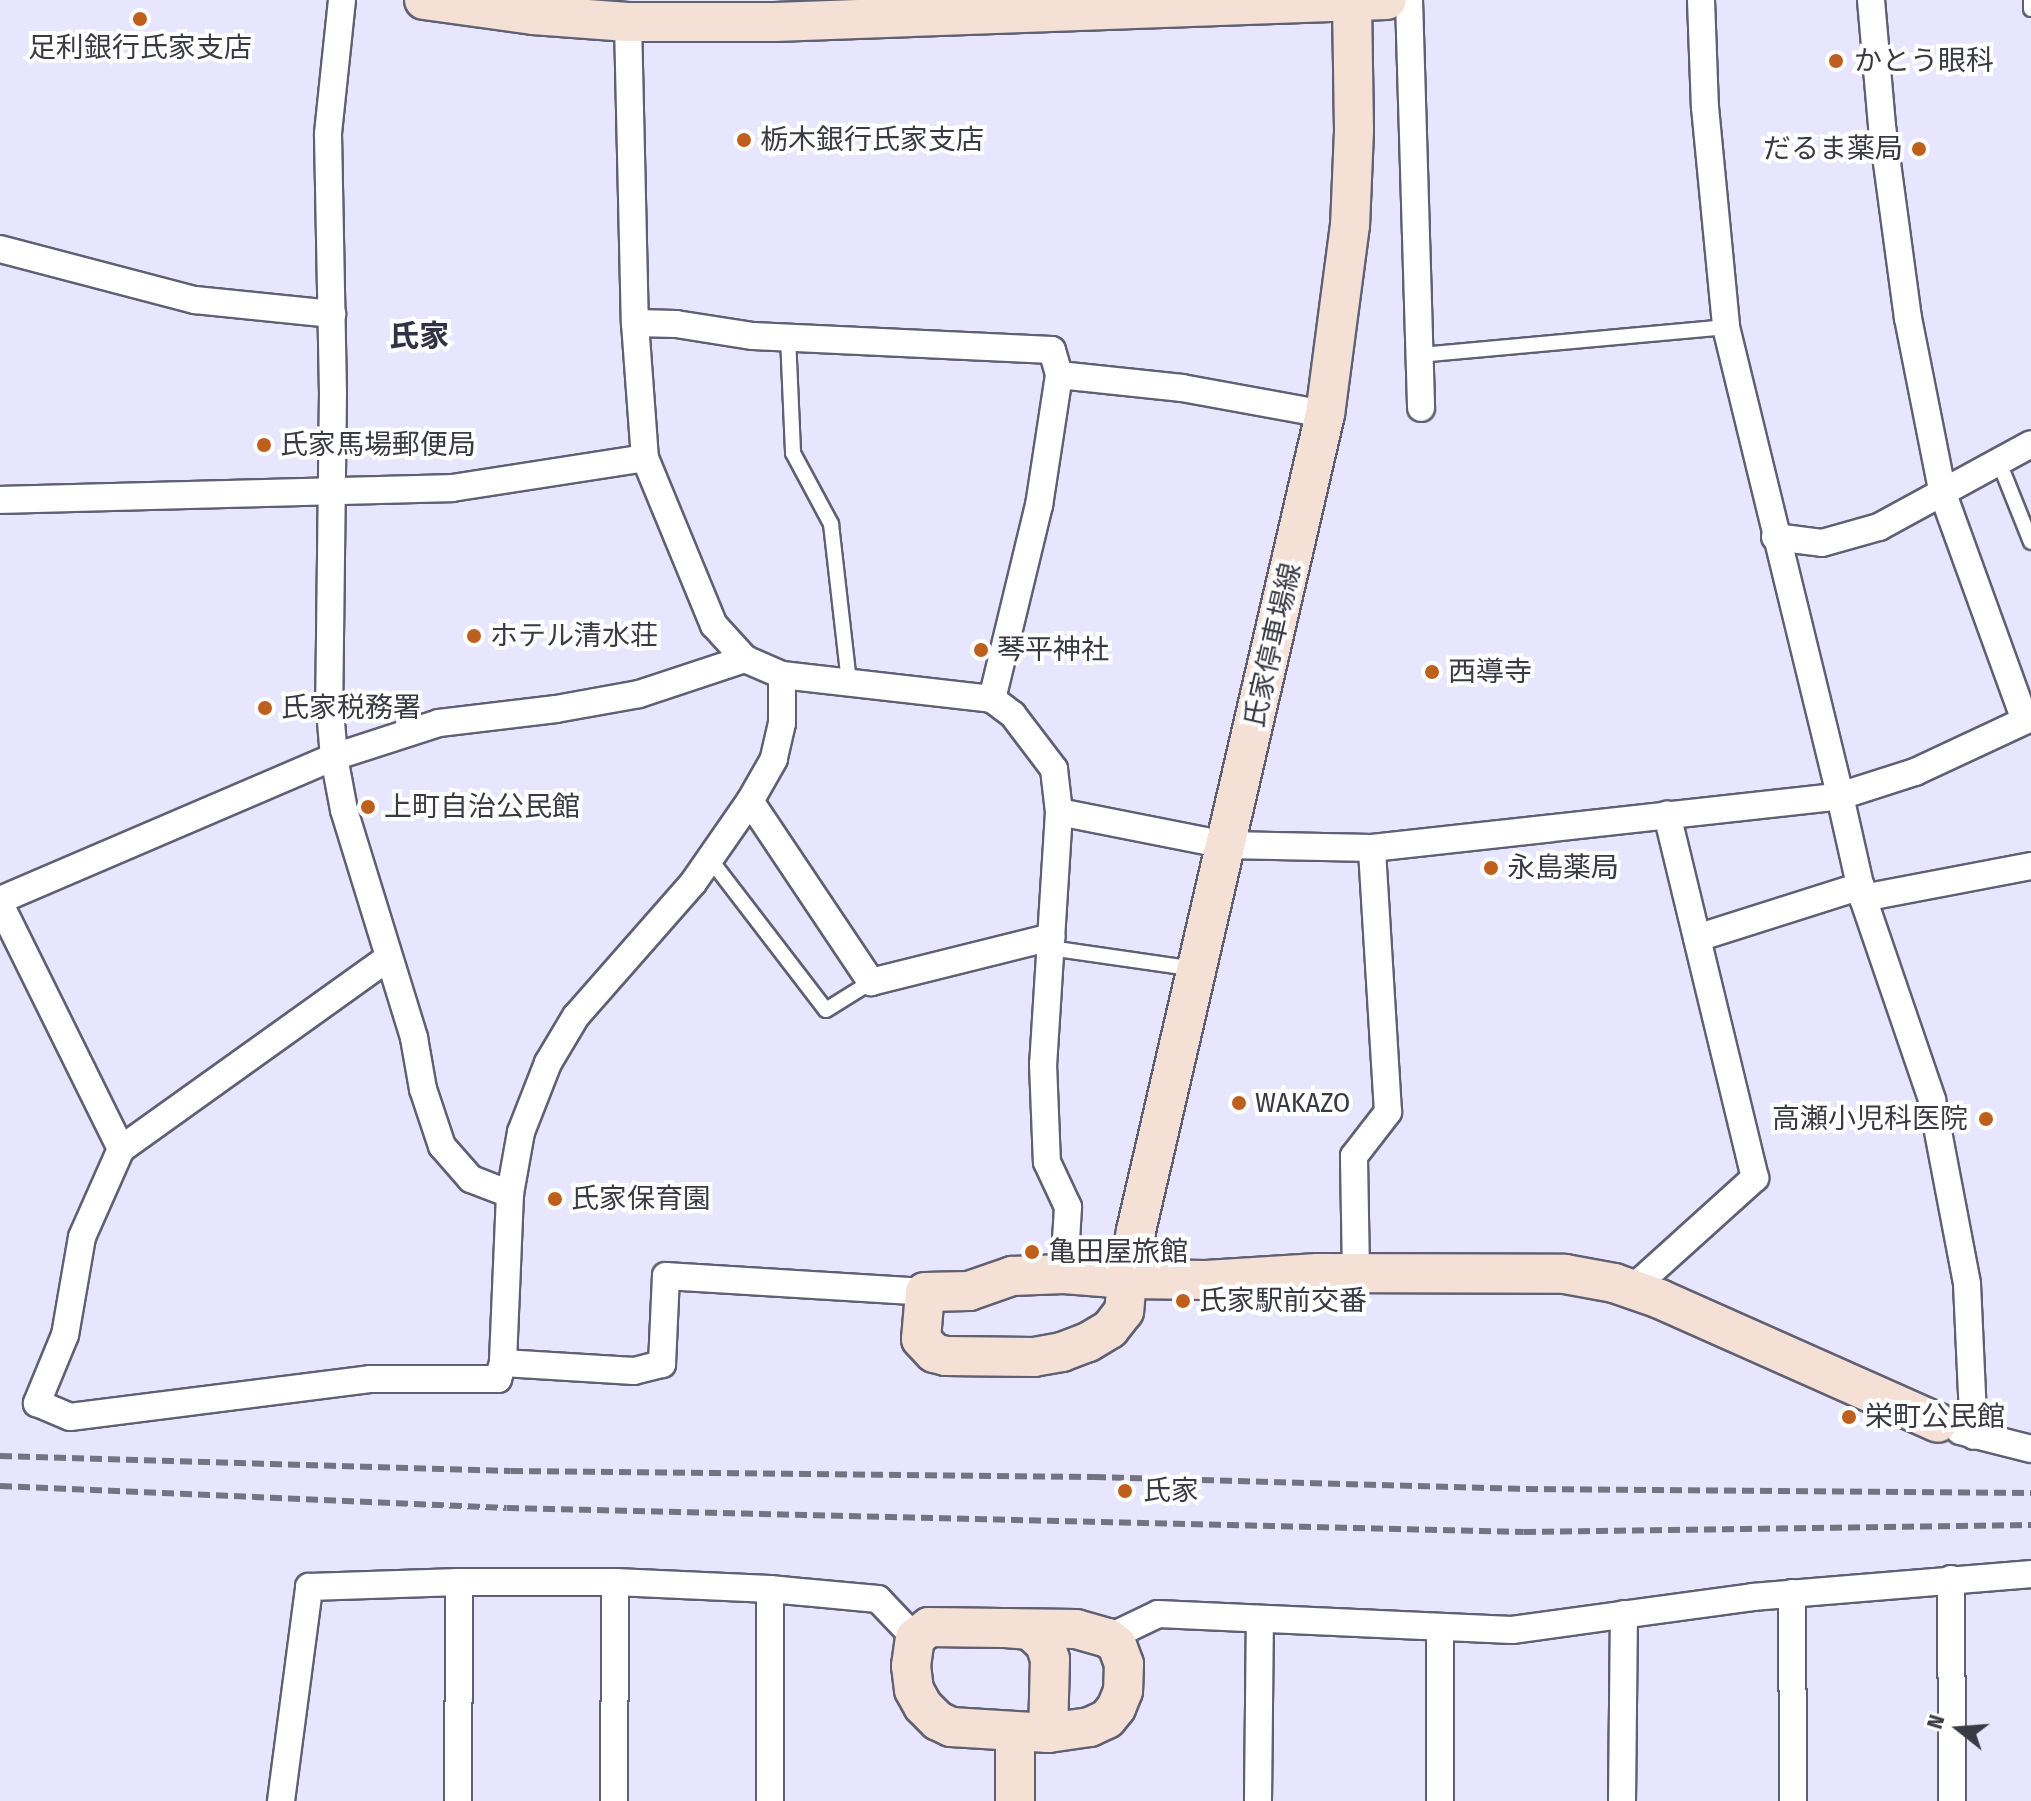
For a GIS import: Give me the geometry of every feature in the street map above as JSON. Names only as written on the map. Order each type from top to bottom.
[{"type":"main road","points":[[424,0],[533,15],[628,11],[775,22],[1150,4],[1370,1]]},
{"type":"main road","name":"氏家停車場線","points":[[925,1292],[921,1339],[934,1353],[1034,1357],[1062,1352],[1110,1329],[1124,1311],[1127,1279],[1325,414],[1350,225],[1354,131],[1370,1]]},
{"type":"main road","points":[[925,1292],[969,1291],[1012,1276],[1064,1274],[1206,1280],[1356,1273],[1565,1274],[1632,1289],[1938,1423]]},
{"type":"main road","points":[[929,1627],[1076,1629],[1108,1638],[1117,1645],[1124,1664],[1123,1691],[1107,1719],[1090,1727],[1032,1733],[951,1727],[938,1721],[923,1706],[914,1690],[911,1666],[915,1638],[929,1627]]},
{"type":"main road","points":[[1006,1628],[1030,1630],[1045,1644],[1050,1659],[1015,1801]]},
{"type":"street","points":[[342,0],[329,120],[332,314],[329,698],[334,757],[344,810],[414,1038],[423,1089],[442,1146],[471,1179],[510,1194]]},
{"type":"street","points":[[1409,0],[1421,408]]},
{"type":"street","points":[[1701,0],[1705,107],[1726,327],[1862,892],[1932,1100],[1967,1284],[1974,1436]]},
{"type":"street","points":[[1059,812],[1226,845],[1372,848],[1840,796],[1915,772],[2028,719],[1943,494],[1908,318],[1882,126],[1871,0]]},
{"type":"street","points":[[628,11],[635,323],[645,458],[714,625],[745,659],[782,675],[992,699],[1013,715],[1054,769],[1059,812],[1043,1064],[1047,1162],[1068,1207],[1064,1274]]},
{"type":"street","points":[[0,249],[195,300],[332,314]]},
{"type":"street","points":[[635,323],[788,337],[1052,350],[1059,375],[1039,505],[992,699]]},
{"type":"street","points":[[1059,375],[1182,388],[1325,414]]},
{"type":"street","points":[[1775,537],[1822,543],[1879,527],[2031,444]]},
{"type":"street","points":[[0,500],[452,488],[645,458]]},
{"type":"street","points":[[121,1149],[0,902],[334,757],[439,723],[556,709],[639,694],[745,659]]},
{"type":"street","points":[[388,958],[121,1149],[82,1237],[65,1335],[37,1403],[70,1417],[370,1379],[498,1379],[503,1363],[510,1194],[521,1132],[548,1063],[576,1016],[693,883],[750,801],[774,759],[782,723],[782,675]]},
{"type":"street","points":[[750,801],[871,982],[1051,942]]},
{"type":"street","points":[[1632,1289],[1755,1178],[1667,815]]},
{"type":"street","points":[[1356,1273],[1354,1156],[1388,1112],[1372,848]]},
{"type":"street","points":[[1697,938],[1862,892],[2031,866]]},
{"type":"street","points":[[503,1363],[634,1371],[662,1364],[666,1276],[925,1292]]},
{"type":"street","points":[[1938,1423],[1974,1436],[2031,1449]]},
{"type":"street","points":[[1108,1638],[1158,1614],[1512,1630],[1792,1593],[2031,1574]]},
{"type":"street","points":[[1951,1579],[1952,1801]]},
{"type":"street","points":[[458,1801],[459,1582]]},
{"type":"street","points":[[281,1801],[309,1587],[459,1582],[615,1582],[770,1589],[878,1599],[915,1638]]},
{"type":"street","points":[[614,1801],[615,1582]]},
{"type":"street","points":[[770,1589],[770,1801]]},
{"type":"street","points":[[1792,1593],[1793,1801]]},
{"type":"street","points":[[1622,1801],[1624,1614]]},
{"type":"street","points":[[1258,1801],[1260,1619]]},
{"type":"street","points":[[1440,1627],[1440,1801]]},
{"type":"lane","points":[[2031,0],[2031,9]]},
{"type":"lane","points":[[1420,355],[1726,327]]},
{"type":"lane","points":[[788,337],[793,453],[831,524],[849,682]]},
{"type":"lane","points":[[1999,462],[2031,542]]},
{"type":"lane","points":[[710,859],[826,1010],[871,982]]},
{"type":"lane","points":[[1051,942],[1197,969]]},
{"type":"railway","points":[[0,1456],[511,1471],[1094,1477],[1526,1489],[2031,1493]]},
{"type":"railway","points":[[0,1486],[507,1508],[1524,1532],[2031,1525]]},
{"type":"place","name":"足利銀行氏家支店","points":[[140,19]]},
{"type":"place","name":"かとう眼科","points":[[1836,61]]},
{"type":"place","name":"栃木銀行氏家支店","points":[[744,140]]},
{"type":"place","name":"だるま薬局","points":[[1919,149]]},
{"type":"place","name":"氏家馬場郵便局","points":[[264,445]]},
{"type":"place","name":"ホテル清水荘","points":[[474,636]]},
{"type":"place","name":"琴平神社","points":[[981,650]]},
{"type":"place","name":"西導寺","points":[[1432,672]]},
{"type":"place","name":"氏家税務署","points":[[265,708]]},
{"type":"place","name":"上町自治公民館","points":[[368,807]]},
{"type":"place","name":"永島薬局","points":[[1491,868]]},
{"type":"place","name":"WAKAZO","points":[[1239,1103]]},
{"type":"place","name":"高瀬小児科医院","points":[[1986,1119]]},
{"type":"place","name":"氏家保育園","points":[[555,1199]]},
{"type":"place","name":"亀田屋旅館","points":[[1032,1252]]},
{"type":"place","name":"氏家駅前交番","points":[[1183,1301]]},
{"type":"place","name":"栄町公民館","points":[[1849,1417]]},
{"type":"place","name":"氏家","points":[[1125,1491]]},
{"type":"district","name":"氏家","points":[[419,336]]}]
